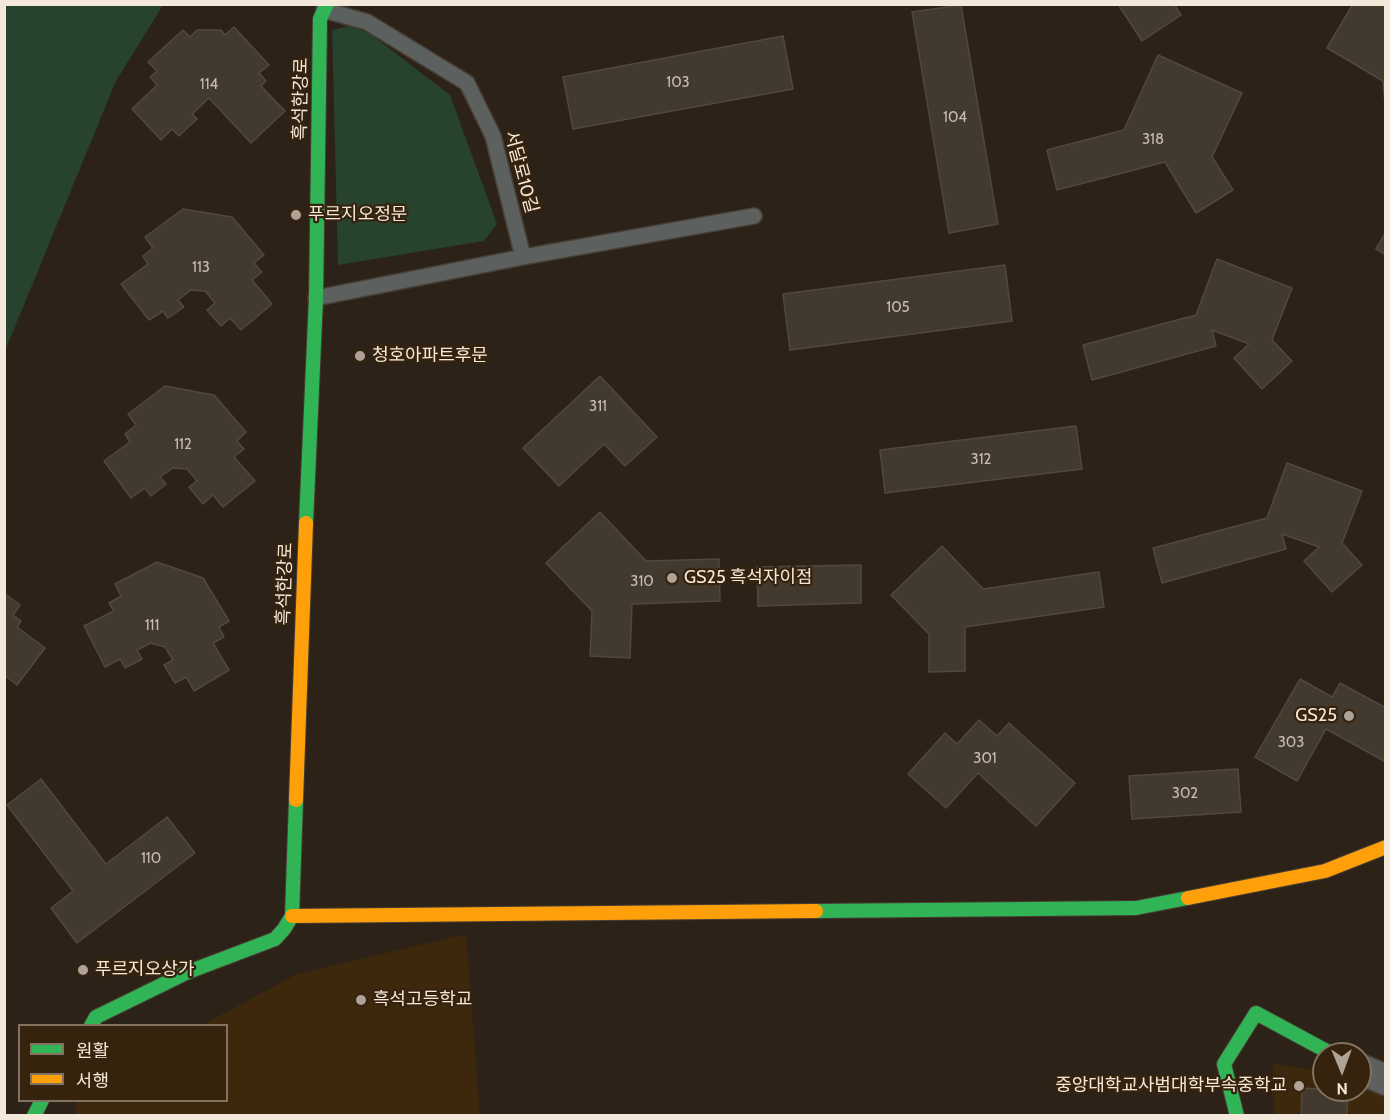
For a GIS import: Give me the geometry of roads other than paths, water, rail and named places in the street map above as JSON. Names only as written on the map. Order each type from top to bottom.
[{"type":"street","name":"흑석한강로","points":[[292,916],[302,603],[316,298],[324,11]]},
{"type":"street","points":[[92,1024],[96,1017],[188,972],[275,939],[292,916],[1136,908],[1325,871],[1386,847]]},
{"type":"street","points":[[1237,1116],[1224,1064],[1256,1013],[1312,1043]]},
{"type":"street","points":[[1372,1074],[1386,1080]]},
{"type":"street","points":[[34,1116],[41,1102]]},
{"type":"lane","name":"서달로10길","points":[[324,11],[367,22],[467,83],[493,136],[523,257]]},
{"type":"lane","points":[[316,298],[523,257],[754,216]]},
{"type":"place","name":"푸르지오정문","points":[[296,215]]},
{"type":"place","name":"청호아파트후문","points":[[360,356]]},
{"type":"place","name":"GS25 흑석자이점","points":[[672,578]]},
{"type":"place","name":"GS25","points":[[1349,716]]},
{"type":"place","name":"푸르지오상가","points":[[83,970]]},
{"type":"place","name":"흑석고등학교","points":[[361,1000]]},
{"type":"place","name":"중앙대학교사범대학부속중학교","points":[[1299,1086]]}]
